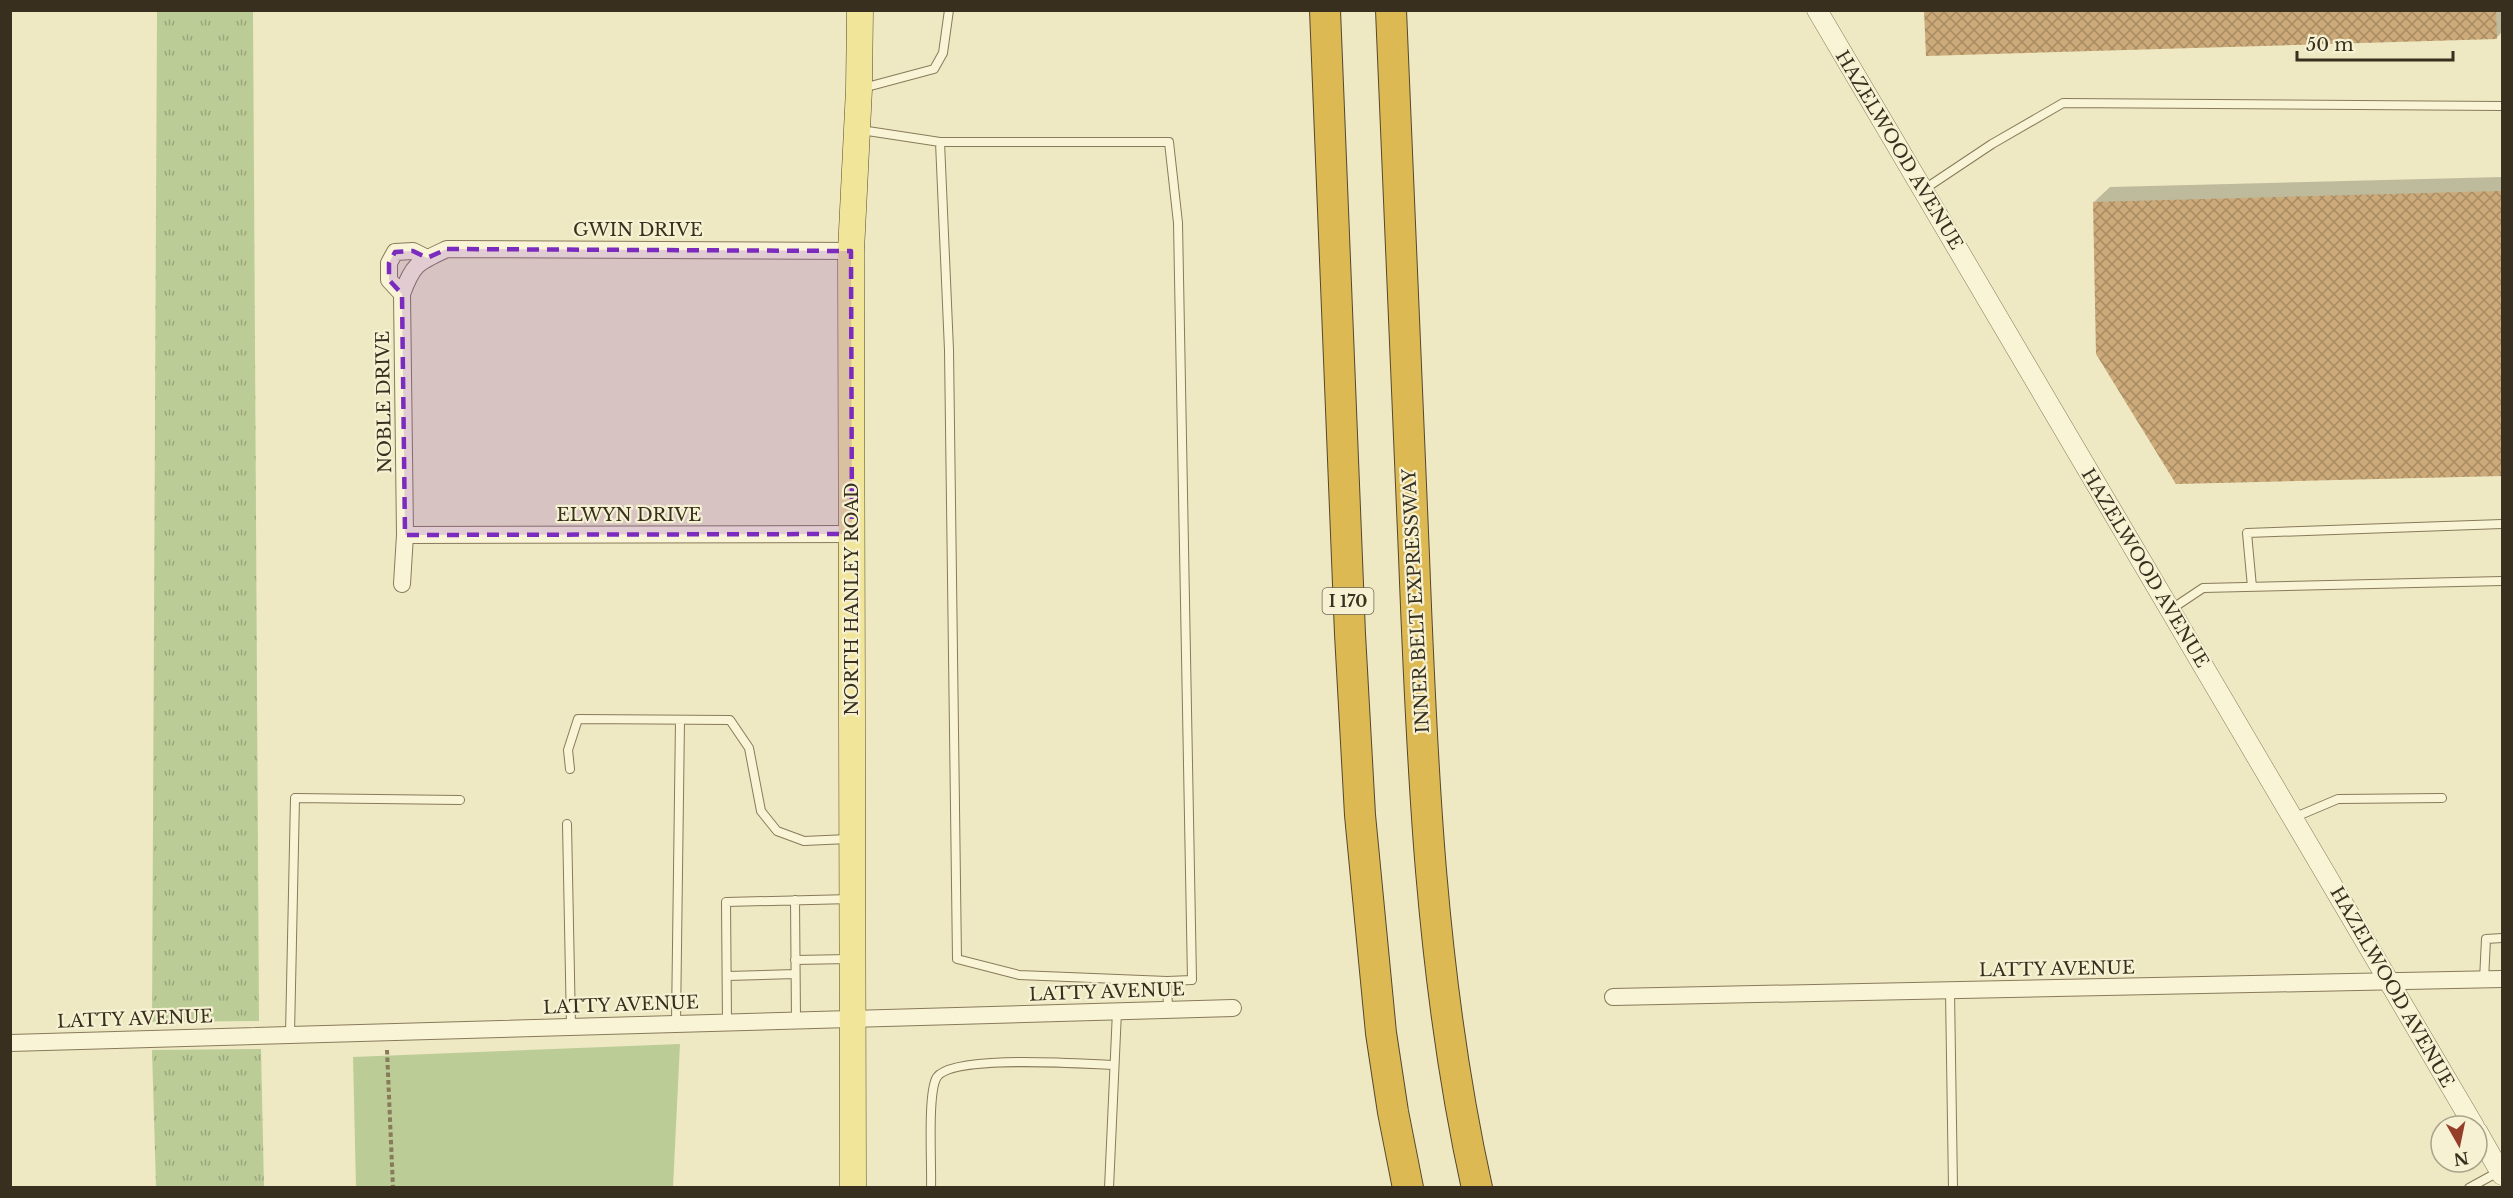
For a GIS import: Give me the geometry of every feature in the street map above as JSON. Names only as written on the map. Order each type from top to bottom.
[{"type":"highway","name":"I 170","points":[[1325,10],[1350,634],[1360,815],[1381,1033],[1408,1188]]},
{"type":"highway","name":"INNER BELT EXPRESSWAY","points":[[1391,10],[1424,764],[1435,905],[1451,1055],[1477,1188]]},
{"type":"main road","name":"NORTH HANLEY ROAD","points":[[852,1188],[851,251],[859,89],[860,10]]},
{"type":"street","name":"HAZELWOOD AVENUE","points":[[1817,10],[2467,1114]]},
{"type":"street","name":"GWIN DRIVE","points":[[411,269],[427,258],[447,249],[851,251]]},
{"type":"street","points":[[402,294],[389,280],[389,263],[395,252],[413,251],[427,258]]},
{"type":"street","name":"NOBLE DRIVE","points":[[402,584],[405,535],[402,294],[411,269]]},
{"type":"street","name":"ELWYN DRIVE","points":[[405,535],[852,534]]},
{"type":"street","name":"LATTY AVENUE","points":[[1613,997],[2502,979]]},
{"type":"street","name":"LATTY AVENUE","points":[[10,1043],[1233,1008]]},
{"type":"street","points":[[2489,1152],[2501,1173]]},
{"type":"lane","points":[[859,89],[934,69],[943,53],[949,10]]},
{"type":"lane","points":[[1922,190],[1992,144],[2063,103],[2502,105]]},
{"type":"lane","points":[[857,130],[940,142],[1169,142],[1178,223],[1192,980],[1019,975],[957,959],[949,350],[940,142]]},
{"type":"lane","points":[[2252,587],[2247,532],[2502,524]]},
{"type":"lane","points":[[2170,610],[2203,588],[2502,581]]},
{"type":"lane","points":[[570,769],[568,750],[578,719],[730,720],[749,748],[761,811],[777,831],[804,841],[852,839]]},
{"type":"lane","points":[[676,1023],[680,720]]},
{"type":"lane","points":[[290,1034],[296,798],[460,800]]},
{"type":"lane","points":[[2293,818],[2338,799],[2442,798]]},
{"type":"lane","points":[[567,824],[571,1026]]},
{"type":"lane","points":[[727,1022],[726,902],[851,899]]},
{"type":"lane","points":[[795,900],[796,1020]]},
{"type":"lane","points":[[2484,980],[2486,939],[2502,938]]},
{"type":"lane","points":[[795,960],[852,959]]},
{"type":"lane","points":[[727,976],[795,974]]},
{"type":"lane","points":[[1167,981],[1168,1010]]},
{"type":"lane","points":[[1950,991],[1953,1188]]},
{"type":"lane","points":[[1109,1188],[1117,1011]]},
{"type":"lane","points":[[932,1188],[932,1092],[937,1076],[949,1069],[981,1062],[1114,1065]]},
{"type":"lane","points":[[2469,1188],[2501,1173]]},
{"type":"path","points":[[386,1031],[393,1188]]},
{"type":"highlighted area","points":[[447,249],[851,251],[852,534],[405,535],[402,294],[389,280],[389,263],[395,252],[413,251],[427,258]]},
{"type":"green space","points":[[157,11],[253,11],[259,1021],[152,1022]]},
{"type":"green space","points":[[680,1044],[673,1187],[356,1187],[353,1057]]},
{"type":"green space","points":[[261,1049],[264,1187],[156,1187],[152,1050]]},
{"type":"building","points":[[1924,10],[2496,10],[2497,39],[1926,56]]},
{"type":"building","points":[[2502,191],[2502,476],[2176,484],[2096,354],[2093,202]]}]
